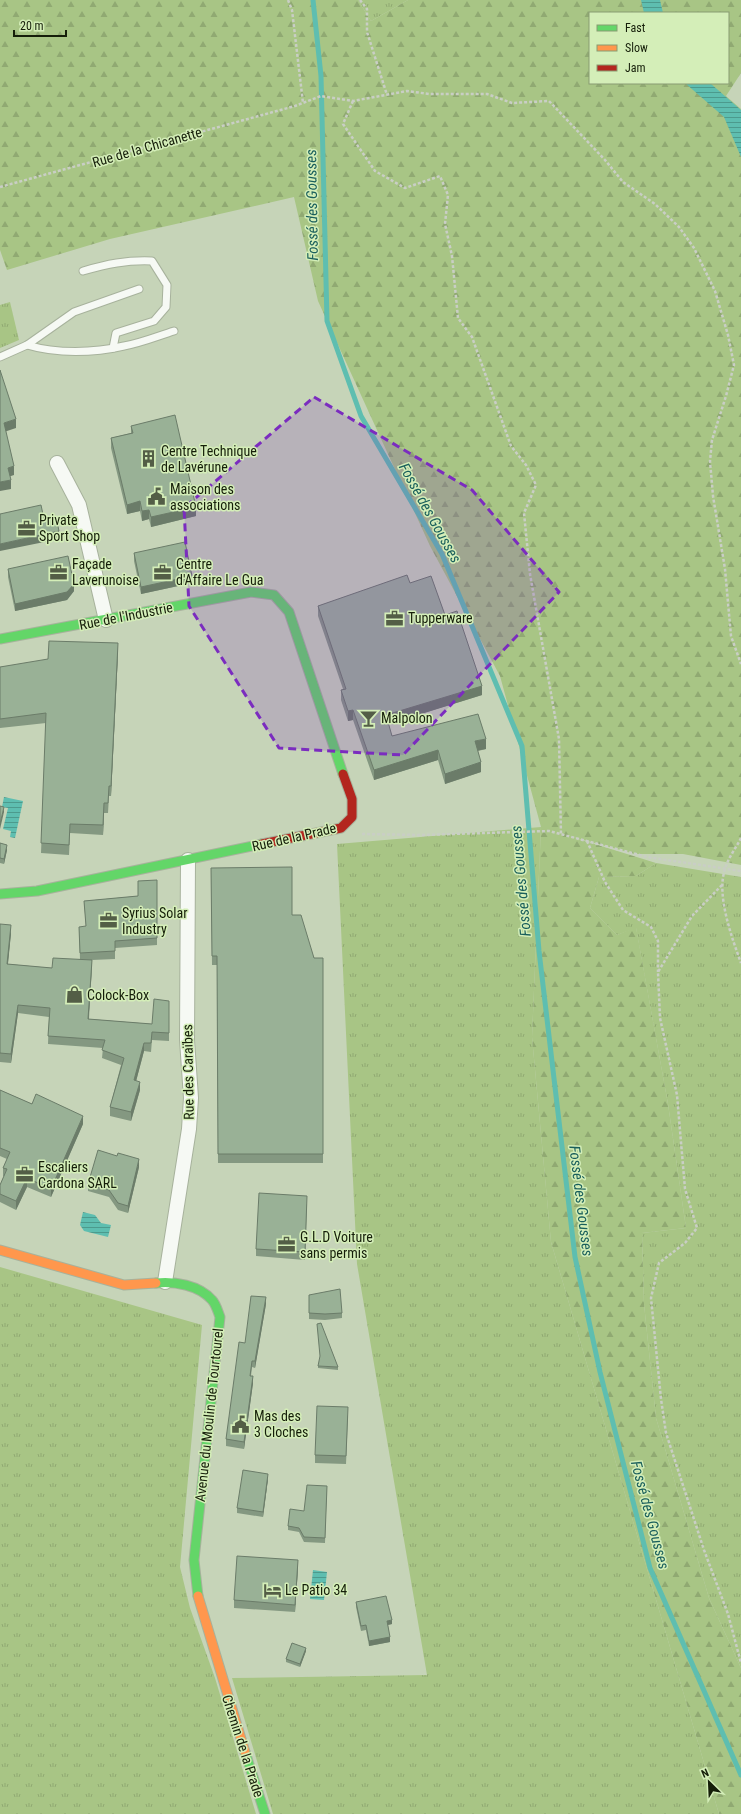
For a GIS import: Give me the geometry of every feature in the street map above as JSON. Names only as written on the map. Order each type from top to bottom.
[{"type":"street","points":[[57,463],[78,505],[106,620]]},
{"type":"street","name":"Rue de l'Industrie","points":[[0,639],[251,592]]},
{"type":"street","name":"Rue de la Prade","points":[[0,894],[37,891],[341,828],[352,817],[352,799],[289,612],[274,595],[251,592]]},
{"type":"street","name":"Rue des Caraïbes","points":[[166,1282],[189,1129],[191,1098],[187,1040],[188,860]]},
{"type":"street","name":"Avenue du Moulin de Tourtourel","points":[[0,1250],[124,1285],[166,1282],[196,1288],[213,1300],[220,1317],[194,1560],[196,1591],[221,1678]]},
{"type":"street","name":"Chemin de la Prade","points":[[221,1678],[265,1814]]},
{"type":"lane","points":[[82,271],[110,263],[132,260],[152,261],[167,285],[166,306],[154,321],[116,333],[113,348]]},
{"type":"lane","points":[[0,357],[27,345],[74,312],[139,289]]},
{"type":"lane","points":[[27,345],[42,350],[67,352],[113,348],[125,346],[174,331]]},
{"type":"path","points":[[288,0],[292,10],[303,103]]},
{"type":"path","points":[[360,0],[366,9],[367,32],[387,94]]},
{"type":"path","points":[[561,835],[559,739],[530,574],[524,513],[536,485],[526,465],[511,446],[472,337],[458,318],[452,256],[445,224],[448,195],[440,176],[405,188],[375,171],[343,124],[353,101],[407,91],[429,94],[487,94],[512,104],[549,101],[605,160],[623,182],[655,204],[679,227],[694,248],[715,291],[728,336],[734,365],[712,440],[710,461],[713,496],[725,568],[732,636],[741,664]]},
{"type":"path","name":"Rue de la Chicanette","points":[[0,187],[295,106],[322,96],[353,101]]},
{"type":"path","points":[[341,828],[360,834],[420,835],[549,831],[647,857],[741,871]]},
{"type":"path","points":[[741,838],[725,868],[722,885],[723,900],[741,963]]},
{"type":"path","points":[[587,842],[605,882],[623,910],[651,927],[658,941],[660,1018],[677,1094],[685,1189],[697,1228],[685,1243],[659,1263],[651,1298],[660,1398],[666,1433],[704,1550],[728,1614],[741,1663]]},
{"type":"path","points":[[658,972],[692,916],[722,885]]},
{"type":"highlighted area","points":[[314,397],[472,490],[559,592],[403,755],[279,748],[189,606],[184,508]]},
{"type":"green space","points":[[0,0],[358,0],[371,21],[408,0],[741,0],[741,73],[726,96],[741,109],[741,865],[683,854],[635,854],[569,836],[656,863],[636,876],[599,877],[590,908],[617,935],[636,927],[668,1104],[686,1228],[642,1233],[644,1304],[656,1418],[709,1598],[741,1668],[741,1814],[719,1814],[551,1242],[532,1037],[541,827],[500,676],[430,546],[318,301],[294,197],[110,239],[7,270],[0,250]]},
{"type":"green space","points":[[358,0],[408,0],[371,21]]},
{"type":"green space","points":[[10,302],[19,340],[0,348],[0,305]]},
{"type":"green space","points":[[541,827],[532,1037],[551,1242],[719,1814],[273,1814],[232,1678],[427,1675],[357,1264],[337,844]]},
{"type":"green space","points":[[656,863],[741,877],[741,1668],[709,1598],[656,1418],[644,1304],[642,1233],[686,1228],[668,1104],[636,928],[617,935],[590,908],[599,877],[636,876]]},
{"type":"green space","points":[[0,1267],[202,1325],[180,1567],[190,1608],[215,1678],[256,1814],[0,1814]]},
{"type":"water","points":[[641,0],[660,0],[663,12],[644,12]]},
{"type":"water","points":[[686,84],[711,84],[741,110],[741,157],[724,117]]},
{"type":"water","points":[[4,797],[23,801],[15,838],[10,837],[11,831],[3,829],[8,808],[2,807]]},
{"type":"water","points":[[83,1212],[95,1215],[101,1223],[111,1225],[108,1237],[84,1231],[80,1225]]},
{"type":"water","points":[[313,1570],[327,1572],[324,1600],[310,1599]]},
{"type":"building","points":[[0,370],[16,419],[4,423],[14,466],[8,468],[11,480],[0,482]]},
{"type":"building","points":[[175,415],[196,507],[151,517],[149,510],[142,511],[140,501],[127,505],[111,438],[133,433],[131,426]]},
{"type":"building","points":[[41,505],[44,519],[56,517],[59,531],[0,544],[0,514]]},
{"type":"building","name":"Centre d'Affaire Le Gua","points":[[185,542],[192,576],[141,587],[134,553]]},
{"type":"building","points":[[68,556],[74,584],[67,592],[15,604],[8,569]]},
{"type":"building","points":[[407,575],[410,583],[431,576],[445,615],[457,611],[482,686],[386,715],[392,736],[478,714],[486,739],[475,741],[481,762],[445,774],[438,750],[374,770],[353,710],[348,711],[341,690],[346,689],[318,606]]},
{"type":"building","points":[[49,641],[118,643],[111,786],[109,786],[108,803],[104,803],[103,825],[70,824],[69,845],[41,843],[46,713],[0,719],[0,667],[48,659]]},
{"type":"building","points":[[0,806],[4,807],[0,824]]},
{"type":"building","points":[[0,843],[7,845],[4,859],[0,858]]},
{"type":"building","points":[[292,867],[292,915],[301,915],[314,958],[323,958],[323,1154],[218,1154],[217,956],[212,956],[211,868]]},
{"type":"building","points":[[157,880],[157,938],[115,941],[115,951],[80,953],[79,927],[86,926],[84,901],[138,896],[138,881]]},
{"type":"building","points":[[0,924],[11,925],[7,964],[52,968],[53,958],[92,960],[88,1019],[152,1024],[154,999],[169,1001],[169,1033],[152,1032],[151,1043],[144,1043],[134,1080],[140,1082],[131,1112],[110,1107],[124,1058],[102,1050],[105,1040],[48,1036],[50,1008],[18,1005],[11,1054],[0,1053]]},
{"type":"building","points":[[0,1090],[32,1104],[36,1094],[83,1116],[51,1189],[27,1178],[16,1201],[0,1194],[0,1185],[7,1169],[3,1168],[10,1152],[0,1148]]},
{"type":"building","points":[[98,1150],[117,1156],[118,1153],[139,1159],[128,1206],[118,1203],[109,1190],[88,1184]]},
{"type":"building","points":[[259,1193],[307,1196],[305,1252],[256,1249]]},
{"type":"building","points":[[340,1289],[342,1313],[309,1313],[309,1295]]},
{"type":"building","points":[[251,1296],[266,1297],[255,1361],[252,1361],[250,1376],[253,1376],[244,1442],[226,1439],[239,1342],[245,1343]]},
{"type":"building","points":[[321,1323],[338,1367],[318,1366],[320,1356],[317,1324]]},
{"type":"building","points":[[317,1406],[348,1407],[346,1456],[315,1455]]},
{"type":"building","points":[[243,1470],[268,1474],[263,1512],[237,1508]]},
{"type":"building","points":[[307,1485],[327,1486],[325,1538],[304,1537],[299,1528],[288,1526],[290,1509],[304,1511]]},
{"type":"building","points":[[237,1556],[298,1560],[295,1605],[234,1600]]},
{"type":"building","points":[[386,1596],[392,1620],[387,1621],[390,1637],[369,1641],[366,1625],[361,1626],[356,1602]]},
{"type":"building","points":[[292,1643],[306,1648],[300,1664],[286,1659]]},
{"type":"waterway","name":"Fossé des Gousses","points":[[313,0],[321,76],[327,321],[361,416],[442,554],[522,746],[539,951],[575,1257],[600,1372],[650,1568],[741,1775]]},
{"type":"traffic: fast","points":[[0,639],[251,592],[274,595],[289,612],[343,774]]},
{"type":"traffic: fast","points":[[0,894],[37,891],[262,844]]},
{"type":"traffic: fast","points":[[156,1283],[186,1285],[200,1291],[207,1295],[213,1302],[220,1317],[194,1560],[198,1596]]},
{"type":"traffic: fast","points":[[245,1752],[265,1814]]},
{"type":"traffic: slow","points":[[0,1250],[124,1285],[156,1283]]},
{"type":"traffic: slow","points":[[198,1596],[245,1752]]},
{"type":"traffic: jam","points":[[262,844],[341,828],[352,817],[352,799],[343,774]]},
{"type":"place","name":"Centre Technique de Lavérune","points":[[148,459]]},
{"type":"place","name":"Maison des associations","points":[[157,497]]},
{"type":"place","name":"Private Sport Shop","points":[[26,528]]},
{"type":"place","name":"Façade Laverunoise","points":[[59,572]]},
{"type":"place","name":"Centre d'Affaire Le Gua","points":[[163,572]]},
{"type":"place","name":"Tupperware","points":[[395,618]]},
{"type":"place","name":"Malpolon","points":[[368,718]]},
{"type":"place","name":"Syrius Solar Industry","points":[[109,921]]},
{"type":"place","name":"Colock-Box","points":[[74,995]]},
{"type":"place","name":"Escaliers Cardona SARL","points":[[25,1175]]},
{"type":"place","name":"G.L.D Voiture sans permis","points":[[287,1245]]},
{"type":"place","name":"Mas des 3 Cloches","points":[[241,1424]]},
{"type":"place","name":"Le Patio 34","points":[[272,1590]]}]
